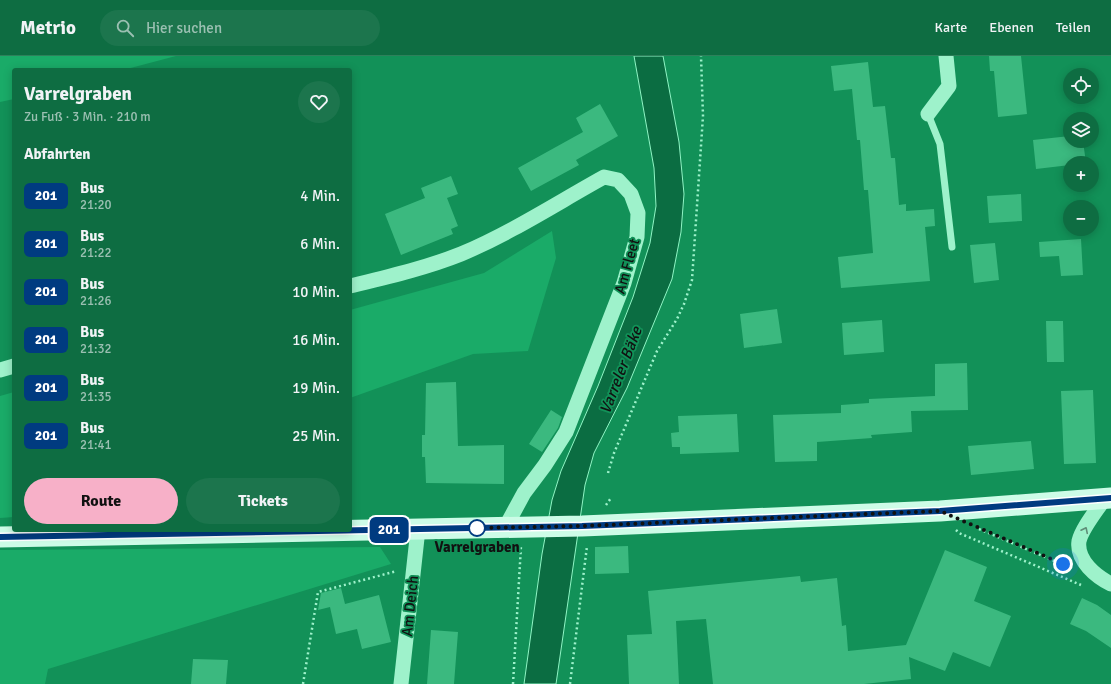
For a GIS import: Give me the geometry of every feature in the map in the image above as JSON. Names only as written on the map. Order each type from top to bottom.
[{"type":"main road","points":[[352,530],[585,526],[940,511],[1108,498]]},
{"type":"main road","points":[[0,537],[261,532]]},
{"type":"street","points":[[928,114],[949,86],[946,56]]},
{"type":"street","name":"Am Fleet","points":[[352,285],[424,267],[462,253],[604,177],[618,180],[631,194],[638,213],[637,237],[624,283],[566,432],[545,465],[524,493],[513,527]]},
{"type":"street","points":[[0,370],[12,367]]},
{"type":"street","points":[[1108,498],[1089,521],[1079,542],[1081,554],[1086,564],[1096,576],[1111,584]]},
{"type":"street","name":"Am Deich","points":[[401,684],[418,529]]},
{"type":"lane","points":[[928,114],[940,144],[952,247]]},
{"type":"path","points":[[608,473],[614,453],[657,351],[677,320],[692,280],[703,116],[701,56]]},
{"type":"path","points":[[940,511],[959,533],[1084,587]]},
{"type":"path","points":[[570,684],[585,526]]},
{"type":"path","points":[[972,526],[1068,566]]},
{"type":"path","points":[[513,527],[513,684]]},
{"type":"path","points":[[303,684],[318,592],[414,566]]},
{"type":"shaded area","points":[[0,56],[176,56],[131,68],[12,68],[12,99],[0,102]]},
{"type":"shaded area","points":[[552,231],[556,258],[528,351],[473,354],[352,397],[352,309],[484,273]]},
{"type":"shaded area","points":[[12,393],[12,517],[0,518],[0,396]]},
{"type":"shaded area","points":[[380,547],[391,564],[48,669],[45,684],[0,684],[0,550]]},
{"type":"water","name":"Varreler Bäke","points":[[634,56],[663,56],[679,142],[684,194],[681,232],[672,279],[627,388],[594,453],[585,485],[556,684],[524,684],[542,554],[552,500],[561,471],[598,386],[633,297],[650,243],[656,206],[654,168]]},
{"type":"building","points":[[989,56],[1021,56],[1027,114],[998,117],[994,71],[990,71]]},
{"type":"building","points":[[868,62],[873,107],[885,106],[891,158],[895,158],[899,205],[906,204],[906,211],[934,209],[935,226],[925,227],[930,281],[841,288],[838,257],[873,253],[868,190],[864,190],[860,140],[857,140],[852,89],[834,91],[831,66]]},
{"type":"building","points":[[600,104],[618,136],[576,160],[579,165],[531,191],[518,168],[583,132],[576,118]]},
{"type":"building","points":[[1063,137],[1063,148],[1084,148],[1085,156],[1063,156],[1063,166],[1036,169],[1033,140]]},
{"type":"building","points":[[451,176],[458,194],[447,198],[458,226],[451,229],[453,234],[401,255],[385,214],[425,198],[421,188]]},
{"type":"building","points":[[1021,194],[1022,221],[989,223],[987,196]]},
{"type":"building","points":[[1081,239],[1083,275],[1061,276],[1059,256],[1040,257],[1039,242]]},
{"type":"building","points":[[995,243],[999,280],[974,283],[970,245]]},
{"type":"building","points":[[777,309],[782,343],[744,348],[740,314]]},
{"type":"building","points":[[882,320],[884,352],[844,355],[842,323]]},
{"type":"building","points":[[1046,321],[1063,321],[1064,362],[1047,362]]},
{"type":"building","points":[[967,363],[968,410],[911,411],[912,432],[871,435],[872,438],[817,442],[817,461],[775,462],[773,415],[841,413],[841,405],[869,403],[869,399],[935,396],[935,364]]},
{"type":"building","points":[[456,382],[458,446],[504,445],[504,484],[426,483],[425,457],[422,457],[422,435],[425,435],[426,383]]},
{"type":"building","points":[[1093,390],[1096,463],[1064,464],[1061,391]]},
{"type":"building","points":[[551,410],[562,417],[558,428],[542,452],[529,444]]},
{"type":"building","points":[[737,414],[739,452],[680,454],[680,447],[672,447],[671,433],[679,432],[678,416]]},
{"type":"building","points":[[1031,441],[1034,469],[971,475],[968,446]]},
{"type":"building","points":[[628,546],[629,573],[595,574],[595,547]]},
{"type":"building","points":[[945,550],[987,567],[974,601],[1011,616],[990,667],[953,652],[945,671],[909,657],[911,679],[864,684],[713,684],[706,619],[676,621],[679,684],[629,684],[627,635],[652,634],[648,591],[800,576],[801,582],[837,578],[842,626],[846,625],[848,651],[906,645]]},
{"type":"building","points":[[341,588],[345,604],[379,595],[391,642],[362,649],[357,629],[336,634],[330,607],[318,610],[321,593]]},
{"type":"building","points":[[1082,598],[1097,605],[1111,615],[1111,648],[1086,631],[1070,624]]},
{"type":"building","points":[[431,630],[458,632],[454,684],[427,684]]},
{"type":"building","points":[[193,659],[228,660],[226,684],[191,684]]},
{"type":"bus line","name":"201","points":[[352,530],[582,526],[940,511],[1111,498]]},
{"type":"bus line","name":"201","points":[[0,537],[261,532]]},
{"type":"place","name":"Varrelgraben","points":[[477,528]]},
{"type":"route","points":[[477,528],[582,526],[940,511],[985,532],[1063,564]]}]
